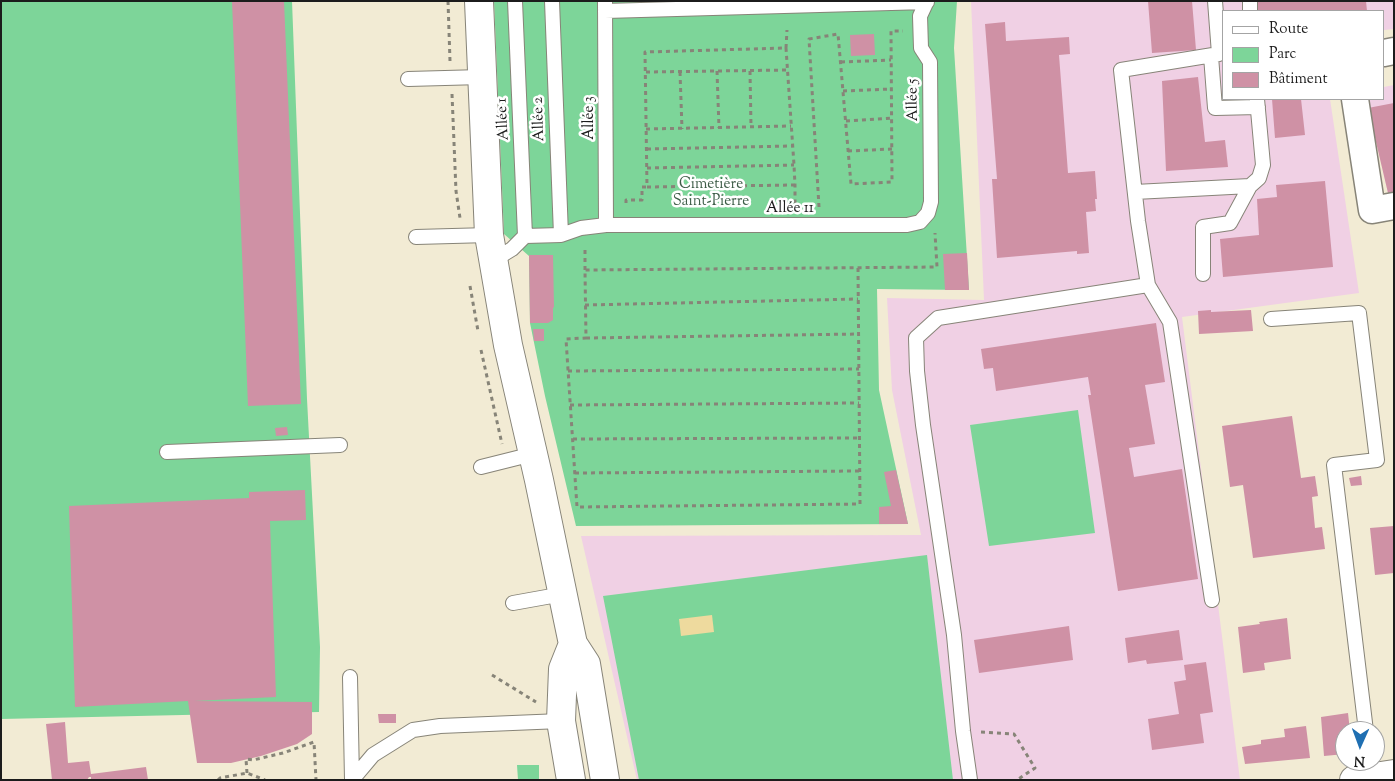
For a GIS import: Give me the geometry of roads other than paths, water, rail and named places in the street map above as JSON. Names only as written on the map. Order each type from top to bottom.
[{"type":"main road","points":[[479,1],[492,247],[508,345],[573,644],[586,664],[605,780]]},
{"type":"main road","points":[[570,780],[561,721],[563,669],[573,644]]},
{"type":"street","points":[[1355,100],[1372,210],[1394,206]]},
{"type":"lane","name":"Allée 1","points":[[515,1],[526,236]]},
{"type":"lane","name":"Allée 2","points":[[552,1],[561,235]]},
{"type":"lane","points":[[1212,600],[1170,322],[1148,285],[1121,70],[1219,54],[1215,1]]},
{"type":"lane","points":[[605,6],[927,2]]},
{"type":"lane","name":"Allée 5","points":[[907,225],[920,222],[929,209],[930,62],[921,48],[920,16],[927,2]]},
{"type":"lane","name":"Allée 3","points":[[605,6],[606,225]]},
{"type":"lane","points":[[1203,274],[1203,228],[1230,223],[1250,186],[1259,178],[1263,165],[1258,103],[1215,108],[1211,56]]},
{"type":"lane","points":[[408,79],[482,77]]},
{"type":"lane","points":[[1135,192],[1250,186]]},
{"type":"lane","name":"Allée 11","points":[[526,236],[561,235],[585,228],[606,225],[907,225]]},
{"type":"lane","points":[[416,237],[512,249],[526,236]]},
{"type":"lane","points":[[970,780],[963,731],[954,635],[923,426],[917,371],[916,338],[938,318],[1148,285]]},
{"type":"lane","points":[[1271,318],[1359,313],[1377,460],[1334,465],[1365,721]]},
{"type":"lane","points":[[167,452],[340,445]]},
{"type":"lane","points":[[481,468],[533,454]]},
{"type":"lane","points":[[513,603],[563,594]]},
{"type":"lane","points":[[350,677],[352,780]]},
{"type":"lane","points":[[352,780],[373,755],[413,730],[440,726],[561,721]]},
{"type":"park label","name":"Cimetière Saint-Pierre","points":[[711,194]]}]
